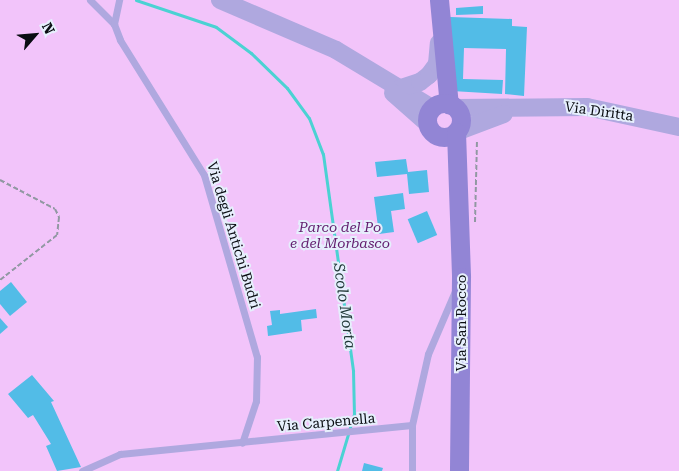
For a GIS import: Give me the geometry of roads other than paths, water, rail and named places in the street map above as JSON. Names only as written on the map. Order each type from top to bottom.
[{"type":"main road","points":[[439,0],[441,111],[433,133],[450,135]]},
{"type":"main road","points":[[437,64],[441,111]]},
{"type":"main road","name":"Via San Rocco","points":[[441,111],[460,123],[450,135],[457,174],[461,277],[459,471]]},
{"type":"street","points":[[220,0],[357,61],[441,111]]},
{"type":"street","points":[[401,88],[420,82],[437,64],[440,28]]},
{"type":"street","points":[[357,61],[441,111]]},
{"type":"street","name":"Via Diritta","points":[[441,111],[518,108],[537,105],[587,107],[679,127]]},
{"type":"street","name":"Via Diritta","points":[[450,135],[518,108]]},
{"type":"lane","name":"Via degli Antichi Budri","points":[[90,0],[114,24],[120,40],[204,175],[257,357],[256,401],[242,443]]},
{"type":"lane","points":[[114,24],[119,0]]},
{"type":"lane","points":[[412,471],[412,425],[428,354],[461,277]]},
{"type":"lane","name":"Via Carpenella","points":[[82,471],[120,454],[412,425]]},
{"type":"waterway","name":"Scolo Morta","points":[[136,0],[216,27],[251,53],[287,88],[309,118],[323,154],[353,371],[354,414],[337,471]]},
{"type":"park label","name":"Parco del Po e del Morbasco","points":[[340,236]]}]
